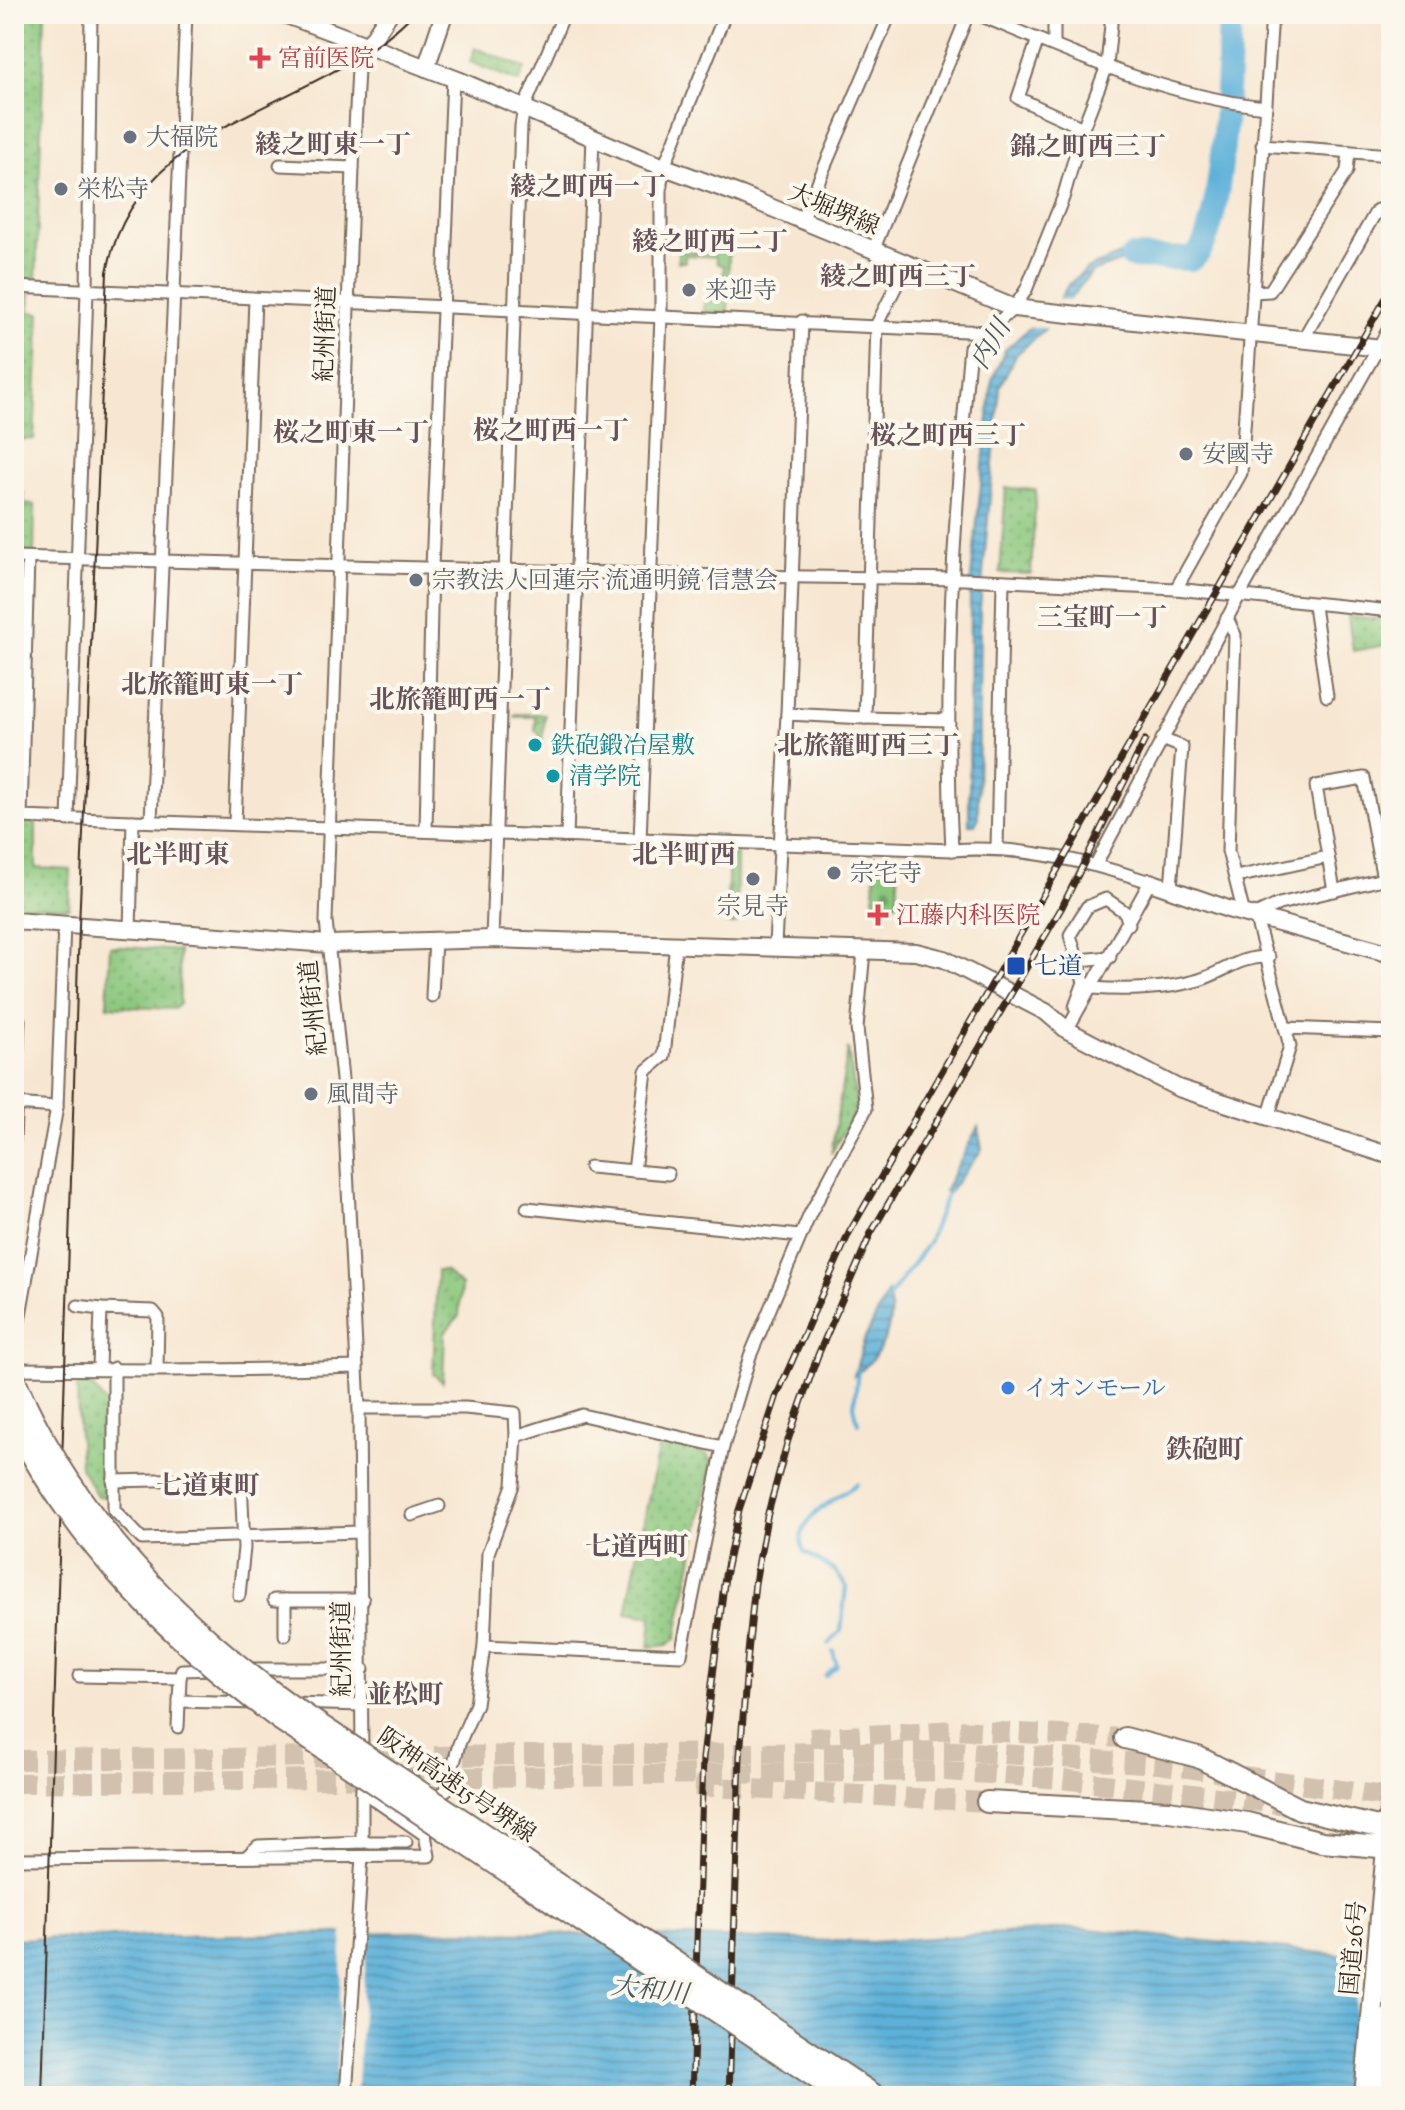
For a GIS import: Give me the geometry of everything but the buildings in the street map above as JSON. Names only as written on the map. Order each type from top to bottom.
[{"type":"highway","name":"阪神高速15号堺線","points":[[14,1378],[44,1440],[96,1519],[159,1595],[221,1653],[289,1704],[876,2096]]},
{"type":"highway","name":"阪神高速15号堺線","points":[[14,1423],[56,1496],[111,1570],[211,1667],[280,1720],[843,2096]]},
{"type":"highway","points":[[1125,1738],[1198,1757],[1300,1809],[1389,1839]]},
{"type":"highway","points":[[987,1802],[1169,1811],[1247,1823],[1322,1842],[1389,1839]]},
{"type":"highway","name":"国道26号","points":[[1365,2096],[1391,1804]]},
{"type":"highway","name":"国道26号","points":[[1383,2096],[1391,2016]]},
{"type":"street","points":[[68,820],[87,291],[91,14]]},
{"type":"street","points":[[151,821],[171,294],[186,14]]},
{"type":"street","name":"大堀堺線","points":[[284,14],[453,78],[1014,308],[1385,348]]},
{"type":"street","points":[[367,47],[389,14]]},
{"type":"street","points":[[426,68],[444,14]]},
{"type":"street","points":[[492,939],[524,108],[564,14]]},
{"type":"street","points":[[640,840],[664,167],[725,14]]},
{"type":"street","points":[[801,222],[890,14]]},
{"type":"street","points":[[873,251],[968,14]]},
{"type":"street","points":[[977,14],[1107,66],[1208,99],[1266,107]]},
{"type":"street","points":[[1054,14],[1054,45]]},
{"type":"street","points":[[952,850],[946,720],[958,579],[970,347],[1014,308],[1026,290],[1063,198],[1083,128],[1107,66],[1112,14]]},
{"type":"street","points":[[1176,589],[1241,473],[1272,14]]},
{"type":"street","points":[[1038,39],[1018,98],[1083,128]]},
{"type":"street","name":"紀州街道","points":[[362,1842],[363,1600],[359,1408],[343,1089],[326,921],[353,168],[358,69],[367,47]]},
{"type":"street","points":[[426,830],[432,567],[453,78]]},
{"type":"street","points":[[567,836],[593,137]]},
{"type":"street","points":[[1262,145],[1391,155]]},
{"type":"street","points":[[1253,292],[1270,291],[1347,171],[1349,152]]},
{"type":"street","points":[[280,165],[353,168]]},
{"type":"street","points":[[1302,341],[1377,210]]},
{"type":"street","points":[[865,718],[877,324],[906,266]]},
{"type":"street","points":[[14,287],[877,324],[987,332]]},
{"type":"street","points":[[235,824],[255,299]]},
{"type":"street","points":[[775,945],[802,321]]},
{"type":"street","points":[[1096,864],[1238,598],[1385,348],[1391,325]]},
{"type":"street","points":[[14,557],[576,573],[989,580],[1176,589],[1314,606],[1391,611]]},
{"type":"street","points":[[28,558],[21,817],[952,850],[997,848],[1096,864],[1250,914],[1391,954]]},
{"type":"street","points":[[997,848],[1003,581]]},
{"type":"street","points":[[1314,606],[1327,696]]},
{"type":"street","points":[[1227,618],[1235,635],[1228,851],[1269,957],[1290,1046],[1268,1118]]},
{"type":"street","points":[[787,714],[946,720]]},
{"type":"street","points":[[1162,739],[1182,747],[1171,888]]},
{"type":"street","points":[[1250,914],[1387,878],[1364,778],[1316,786],[1334,891]]},
{"type":"street","points":[[130,930],[133,821]]},
{"type":"street","points":[[1236,877],[1328,857]]},
{"type":"street","points":[[1067,1030],[1150,882]]},
{"type":"street","points":[[1067,1030],[1084,982],[1080,960],[1070,935],[1087,907],[1106,899],[1125,912],[1129,924]]},
{"type":"street","points":[[14,921],[329,944],[492,939],[775,945],[936,956],[1046,1012],[1067,1030],[1178,1088],[1391,1156]]},
{"type":"street","points":[[14,1349],[19,1304],[57,1107],[64,924]]},
{"type":"street","points":[[432,996],[435,940]]},
{"type":"street","points":[[634,1171],[646,1071],[664,1056],[676,943]]},
{"type":"street","points":[[484,1646],[681,1655],[723,1447],[750,1356],[800,1236],[866,1109],[857,1028],[864,951]]},
{"type":"street","points":[[1080,960],[1110,957]]},
{"type":"street","points":[[1093,988],[1200,980],[1232,962],[1269,957]]},
{"type":"street","points":[[14,1012],[19,1020],[14,1141]]},
{"type":"street","points":[[1285,1028],[1391,1032]]},
{"type":"street","points":[[15,1104],[57,1107]]},
{"type":"street","points":[[590,1167],[668,1174]]},
{"type":"street","points":[[527,1208],[800,1236]]},
{"type":"street","points":[[78,1306],[153,1311],[158,1317],[157,1369]]},
{"type":"street","points":[[99,1368],[101,1309]]},
{"type":"street","points":[[14,1369],[114,1368],[184,1372],[357,1367]]},
{"type":"street","points":[[114,1368],[114,1510],[142,1539],[360,1532]]},
{"type":"street","points":[[359,1408],[465,1408],[515,1413],[513,1485],[488,1553],[484,1646],[476,1704],[459,1744],[447,1789],[438,1800],[400,1817]]},
{"type":"street","points":[[516,1436],[582,1415],[723,1447]]},
{"type":"street","points":[[113,1481],[241,1478],[243,1535],[239,1595]]},
{"type":"street","points":[[412,1515],[439,1506]]},
{"type":"street","points":[[285,1635],[280,1600],[363,1600]]},
{"type":"street","points":[[178,1727],[182,1670],[363,1669]]},
{"type":"street","points":[[79,1676],[180,1678]]},
{"type":"street","points":[[179,1701],[362,1705]]},
{"type":"street","points":[[362,1750],[487,1835]]},
{"type":"street","points":[[14,1859],[246,1857],[361,1862],[429,1856],[425,1835],[362,1791]]},
{"type":"street","points":[[246,1857],[258,1846],[406,1842]]},
{"type":"street","points":[[346,2096],[361,1862]]},
{"type":"green space","points":[[14,14],[45,14],[36,283],[14,282]]},
{"type":"green space","points":[[475,48],[525,68],[519,82],[470,62]]},
{"type":"green space","points":[[678,251],[729,252],[728,313],[704,312],[704,297],[721,296],[724,266],[717,263],[716,257],[685,255],[685,262],[678,262]]},
{"type":"green space","points":[[14,293],[30,294],[30,312],[40,313],[34,439],[17,440],[17,492],[24,493],[24,504],[35,505],[34,552],[14,551]]},
{"type":"green space","points":[[1006,488],[1036,490],[1031,574],[1000,573]]},
{"type":"green space","points":[[14,563],[22,563],[15,821],[36,822],[36,868],[71,870],[69,908],[14,905]]},
{"type":"green space","points":[[1348,616],[1391,620],[1391,644],[1353,651]]},
{"type":"green space","points":[[515,714],[545,714],[542,744],[539,744],[539,732],[535,731],[536,717],[515,717]]},
{"type":"green space","points":[[729,855],[737,855],[736,924],[726,924]]},
{"type":"green space","points":[[875,855],[899,856],[897,903],[874,902]]},
{"type":"green space","points":[[110,946],[179,951],[180,1004],[174,1009],[107,1006]]},
{"type":"green space","points":[[848,1049],[857,1107],[831,1154]]},
{"type":"green space","points":[[437,1271],[445,1271],[461,1286],[459,1316],[445,1332],[443,1382],[433,1374]]},
{"type":"green space","points":[[88,1381],[108,1406],[106,1497],[97,1496],[80,1467],[77,1387]]},
{"type":"green space","points":[[665,1441],[708,1455],[712,1462],[676,1639],[667,1645],[649,1647],[652,1617],[626,1613],[659,1444]]},
{"type":"water","points":[[1120,255],[1164,255],[1162,261],[1125,260],[1092,272],[1045,329],[1016,355],[1000,386],[980,608],[978,819],[975,825],[969,825],[970,587],[992,380],[1005,350],[1059,301],[1068,285],[1088,268]]},
{"type":"water","points":[[978,1127],[982,1150],[948,1193],[944,1191]]},
{"type":"water","points":[[888,1292],[890,1316],[884,1339],[872,1360],[854,1376],[864,1340]]},
{"type":"water","name":"大和川","points":[[1079,1928],[1391,1960],[1391,2096],[14,2096],[14,1939],[460,1931],[871,1942]]},
{"type":"pier","points":[[1055,299],[1073,300],[1051,329],[1024,326]]},
{"type":"pier","points":[[368,1929],[356,2096],[335,2096],[343,1930]]},
{"type":"pier","points":[[1362,1952],[1391,1956],[1391,2096],[1346,2096]]},
{"type":"waterway","name":"内川","points":[[1132,257],[1191,259],[1202,247],[1211,221],[1223,146],[1230,14]]},
{"type":"waterway","points":[[887,1300],[928,1243],[948,1190]]},
{"type":"waterway","points":[[858,1371],[854,1406],[858,1423]]},
{"type":"waterway","points":[[829,1644],[841,1631],[846,1586],[835,1571],[804,1552],[801,1541],[803,1530],[817,1512],[857,1484]]},
{"type":"waterway","points":[[825,1676],[837,1666],[833,1651]]},
{"type":"tunnel","points":[[810,1738],[956,1730],[1125,1738]]},
{"type":"tunnel","points":[[14,1760],[955,1751],[1159,1764],[1391,1797]]},
{"type":"tunnel","points":[[14,1783],[946,1771],[1061,1779],[1288,1805]]},
{"type":"tunnel","points":[[695,1786],[987,1802]]},
{"type":"tram line","points":[[42,2096],[79,926],[107,272],[125,220],[154,179],[191,147],[235,121],[329,74],[373,47],[413,14]]},
{"type":"railway","points":[[692,2096],[703,1758],[725,1576],[739,1510],[777,1395],[849,1233],[1391,289]]},
{"type":"railway","points":[[729,2096],[740,1756],[748,1653],[755,1583],[767,1517],[788,1440],[818,1355],[871,1233],[1062,907],[1145,740]]},
{"type":"place","name":"宮前医院","points":[[260,58]]},
{"type":"place","name":"大福院","points":[[130,137]]},
{"type":"place","name":"栄松寺","points":[[61,189]]},
{"type":"place","name":"来迎寺","points":[[689,290]]},
{"type":"place","name":"安國寺","points":[[1186,454]]},
{"type":"place","name":"宗教法人回蓮宗 流通明鏡 信慧会","points":[[416,580]]},
{"type":"place","name":"鉄砲鍛冶屋敷","points":[[535,745]]},
{"type":"place","name":"清学院","points":[[553,776]]},
{"type":"place","name":"宗宅寺","points":[[834,873]]},
{"type":"place","name":"宗見寺","points":[[753,879]]},
{"type":"place","name":"江藤内科医院","points":[[878,915]]},
{"type":"place","name":"七道","points":[[1016,966]]},
{"type":"place","name":"風間寺","points":[[311,1094]]},
{"type":"place","name":"イオンモール","points":[[1008,1388]]},
{"type":"district","name":"綾之町東一丁","points":[[333,144]]},
{"type":"district","name":"錦之町西三丁","points":[[1088,146]]},
{"type":"district","name":"綾之町西一丁","points":[[588,186]]},
{"type":"district","name":"綾之町西二丁","points":[[710,241]]},
{"type":"district","name":"綾之町西三丁","points":[[898,276]]},
{"type":"district","name":"桜之町西一丁","points":[[551,430]]},
{"type":"district","name":"桜之町東一丁","points":[[351,432]]},
{"type":"district","name":"桜之町西三丁","points":[[948,435]]},
{"type":"district","name":"三宝町一丁","points":[[1102,617]]},
{"type":"district","name":"北旅籠町東一丁","points":[[212,684]]},
{"type":"district","name":"北旅籠町西一丁","points":[[460,699]]},
{"type":"district","name":"北旅籠町西三丁","points":[[868,745]]},
{"type":"district","name":"北半町東","points":[[178,854]]},
{"type":"district","name":"北半町西","points":[[684,854]]},
{"type":"district","name":"鉄砲町","points":[[1205,1449]]},
{"type":"district","name":"七道東町","points":[[208,1485]]},
{"type":"district","name":"七道西町","points":[[637,1546]]},
{"type":"district","name":"並松町","points":[[405,1694]]}]
